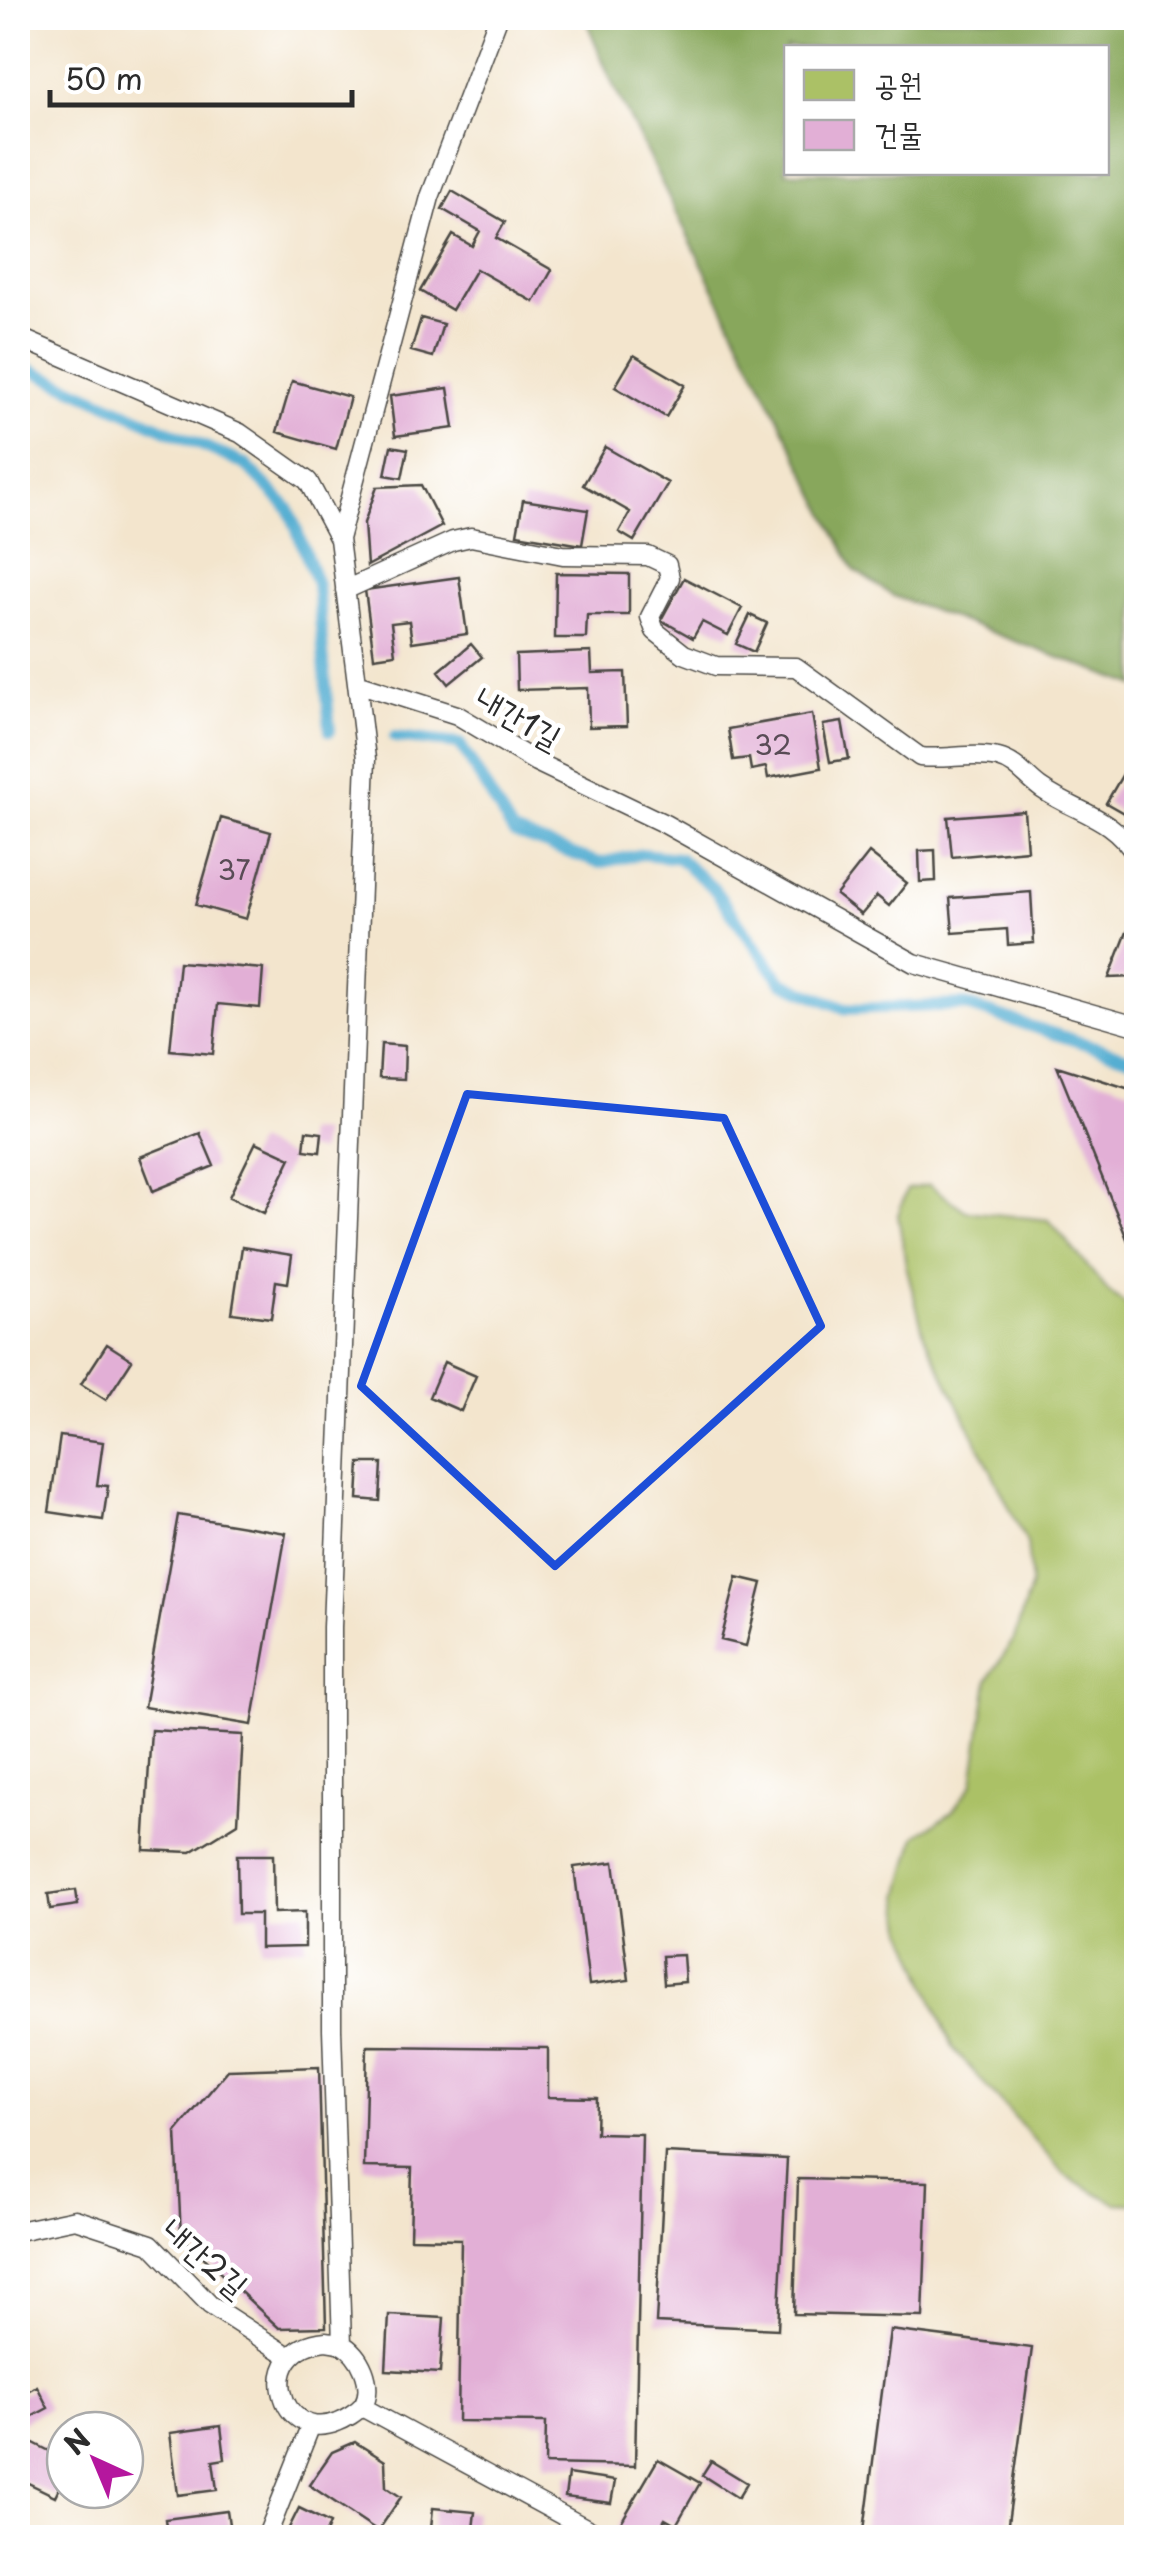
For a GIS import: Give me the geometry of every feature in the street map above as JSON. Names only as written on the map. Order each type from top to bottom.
[{"type":"lane","points":[[339,539],[430,197],[498,18]]},
{"type":"lane","points":[[18,337],[240,433],[308,481],[339,539],[366,759],[332,1627],[332,2029],[342,2344]]},
{"type":"lane","points":[[345,590],[453,541],[471,537],[562,555],[648,556],[667,565],[670,578],[650,617],[655,631],[684,654],[716,666],[796,667],[920,757],[994,757],[1014,764],[1041,789],[1111,825],[1136,856]]},
{"type":"lane","name":"내간1길","points":[[357,683],[457,715],[536,762],[665,824],[914,963],[1136,1026]]},
{"type":"lane","name":"내간2길","points":[[18,2231],[75,2218],[152,2244],[210,2304],[290,2357]]},
{"type":"lane","points":[[326,2340],[342,2344],[356,2355],[367,2393],[362,2406],[340,2421],[312,2426],[295,2416],[285,2402],[281,2372],[300,2348],[326,2340]]},
{"type":"lane","points":[[362,2406],[604,2538]]},
{"type":"lane","points":[[266,2538],[312,2426]]},
{"type":"highlighted area","points":[[467,1094],[724,1118],[821,1326],[555,1566],[361,1386]]},
{"type":"green space","points":[[585,18],[1136,18],[1136,686],[893,596],[854,570],[612,83]]},
{"type":"green space","points":[[929,1185],[966,1211],[1049,1220],[1108,1291],[1136,1313],[1136,2204],[1116,2203],[1066,2176],[952,2047],[904,1928],[900,1896],[916,1836],[952,1812],[973,1783],[988,1680],[1014,1639],[1031,1585],[1027,1543],[924,1335],[906,1265],[898,1215],[907,1189]]},
{"type":"building","points":[[452,191],[505,222],[496,238],[552,270],[534,302],[476,269],[452,310],[420,291],[453,235],[472,246],[480,231],[442,209]]},
{"type":"building","points":[[421,318],[443,324],[433,357],[411,351]]},
{"type":"building","points":[[634,355],[685,385],[666,417],[615,387]]},
{"type":"building","points":[[292,381],[350,397],[336,449],[277,432]]},
{"type":"building","points":[[448,388],[454,428],[395,436],[390,396]]},
{"type":"building","points":[[391,446],[408,449],[402,478],[385,475]]},
{"type":"building","points":[[605,447],[668,483],[634,541],[619,532],[630,512],[583,485]]},
{"type":"building","points":[[421,485],[442,526],[367,566],[364,523],[377,487]]},
{"type":"building","points":[[523,500],[588,510],[582,545],[517,534]]},
{"type":"building","points":[[556,573],[629,574],[629,615],[587,615],[586,638],[555,638]]},
{"type":"building","points":[[459,577],[467,634],[412,642],[409,621],[391,623],[395,654],[374,657],[365,590]]},
{"type":"building","points":[[684,578],[742,608],[728,635],[702,622],[693,638],[661,620]]},
{"type":"building","points":[[750,615],[767,623],[754,652],[736,644]]},
{"type":"building","points":[[471,644],[482,657],[449,684],[439,671]]},
{"type":"building","points":[[591,652],[592,673],[625,672],[627,726],[589,727],[588,688],[517,690],[516,655]]},
{"type":"building","points":[[812,714],[821,768],[768,778],[766,767],[751,770],[749,758],[733,760],[728,729]]},
{"type":"building","points":[[842,722],[849,759],[830,762],[823,725]]},
{"type":"building","points":[[1131,760],[1136,763],[1136,820],[1106,803]]},
{"type":"building","points":[[1024,811],[1027,850],[952,857],[948,817]]},
{"type":"building","points":[[221,818],[271,832],[246,919],[196,905]]},
{"type":"building","points":[[935,850],[936,881],[920,882],[919,851]]},
{"type":"building","points":[[869,853],[907,883],[889,906],[877,896],[861,915],[836,895]]},
{"type":"building","points":[[1031,892],[1034,943],[1008,945],[1007,929],[953,933],[950,898]]},
{"type":"building","points":[[1127,932],[1136,936],[1136,977],[1109,978]]},
{"type":"building","points":[[179,962],[263,969],[260,1008],[218,1004],[213,1054],[170,1050]]},
{"type":"building","points":[[381,1044],[405,1046],[404,1079],[379,1078]]},
{"type":"building","points":[[1057,1066],[1136,1091],[1136,1261]]},
{"type":"building","points":[[306,1131],[322,1133],[320,1152],[304,1150]]},
{"type":"building","points":[[200,1133],[214,1166],[153,1191],[140,1157]]},
{"type":"building","points":[[256,1142],[291,1158],[264,1213],[229,1197]]},
{"type":"building","points":[[242,1247],[292,1255],[288,1283],[276,1281],[271,1318],[232,1313]]},
{"type":"building","points":[[107,1344],[132,1360],[106,1400],[81,1384]]},
{"type":"building","points":[[444,1362],[476,1376],[461,1411],[429,1397]]},
{"type":"building","points":[[60,1436],[103,1442],[97,1485],[108,1486],[103,1520],[49,1512]]},
{"type":"building","points":[[360,1463],[382,1463],[380,1501],[358,1499]]},
{"type":"building","points":[[178,1515],[286,1533],[252,1725],[144,1707]]},
{"type":"building","points":[[737,1577],[762,1583],[746,1646],[721,1640]]},
{"type":"building","points":[[151,1730],[243,1735],[238,1823],[191,1852],[144,1850]]},
{"type":"building","points":[[237,1855],[273,1855],[274,1913],[305,1912],[305,1947],[260,1948],[260,1914],[238,1914]]},
{"type":"building","points":[[614,1862],[629,1980],[589,1985],[574,1867]]},
{"type":"building","points":[[76,1890],[78,1905],[50,1909],[48,1894]]},
{"type":"building","points":[[683,1955],[685,1982],[664,1984],[662,1956]]},
{"type":"building","points":[[367,2046],[548,2048],[548,2097],[597,2098],[596,2133],[642,2134],[635,2466],[545,2464],[546,2422],[458,2421],[461,2239],[410,2238],[412,2168],[364,2167]]},
{"type":"building","points":[[319,2067],[326,2327],[279,2328],[181,2236],[176,2132],[228,2070]]},
{"type":"building","points":[[665,2153],[787,2159],[778,2329],[656,2323]]},
{"type":"building","points":[[798,2179],[928,2182],[923,2317],[794,2314]]},
{"type":"building","points":[[389,2315],[444,2318],[440,2373],[386,2370]]},
{"type":"building","points":[[890,2330],[1032,2348],[1006,2538],[863,2538]]},
{"type":"building","points":[[37,2386],[48,2408],[18,2424],[18,2396]]},
{"type":"building","points":[[221,2426],[225,2459],[213,2461],[217,2490],[178,2495],[170,2433]]},
{"type":"building","points":[[20,2436],[45,2449],[45,2491],[18,2478]]},
{"type":"building","points":[[355,2442],[385,2461],[386,2487],[401,2497],[378,2531],[309,2485],[332,2452]]},
{"type":"building","points":[[658,2459],[700,2483],[676,2525],[665,2519],[654,2538],[627,2538],[616,2531]]},
{"type":"building","points":[[711,2461],[747,2483],[738,2498],[702,2475]]},
{"type":"building","points":[[568,2474],[615,2481],[611,2503],[565,2497]]},
{"type":"building","points":[[299,2508],[330,2523],[324,2538],[284,2538]]},
{"type":"building","points":[[433,2508],[475,2512],[472,2538],[430,2538]]},
{"type":"building","points":[[227,2511],[231,2538],[159,2538],[167,2534],[165,2519]]},
{"type":"waterway","points":[[18,364],[246,465],[289,509],[317,584],[330,731]]},
{"type":"waterway","points":[[395,737],[460,744],[513,833],[599,863],[642,854],[679,858],[714,889],[782,982],[846,1009],[964,1005],[1136,1060]]}]
